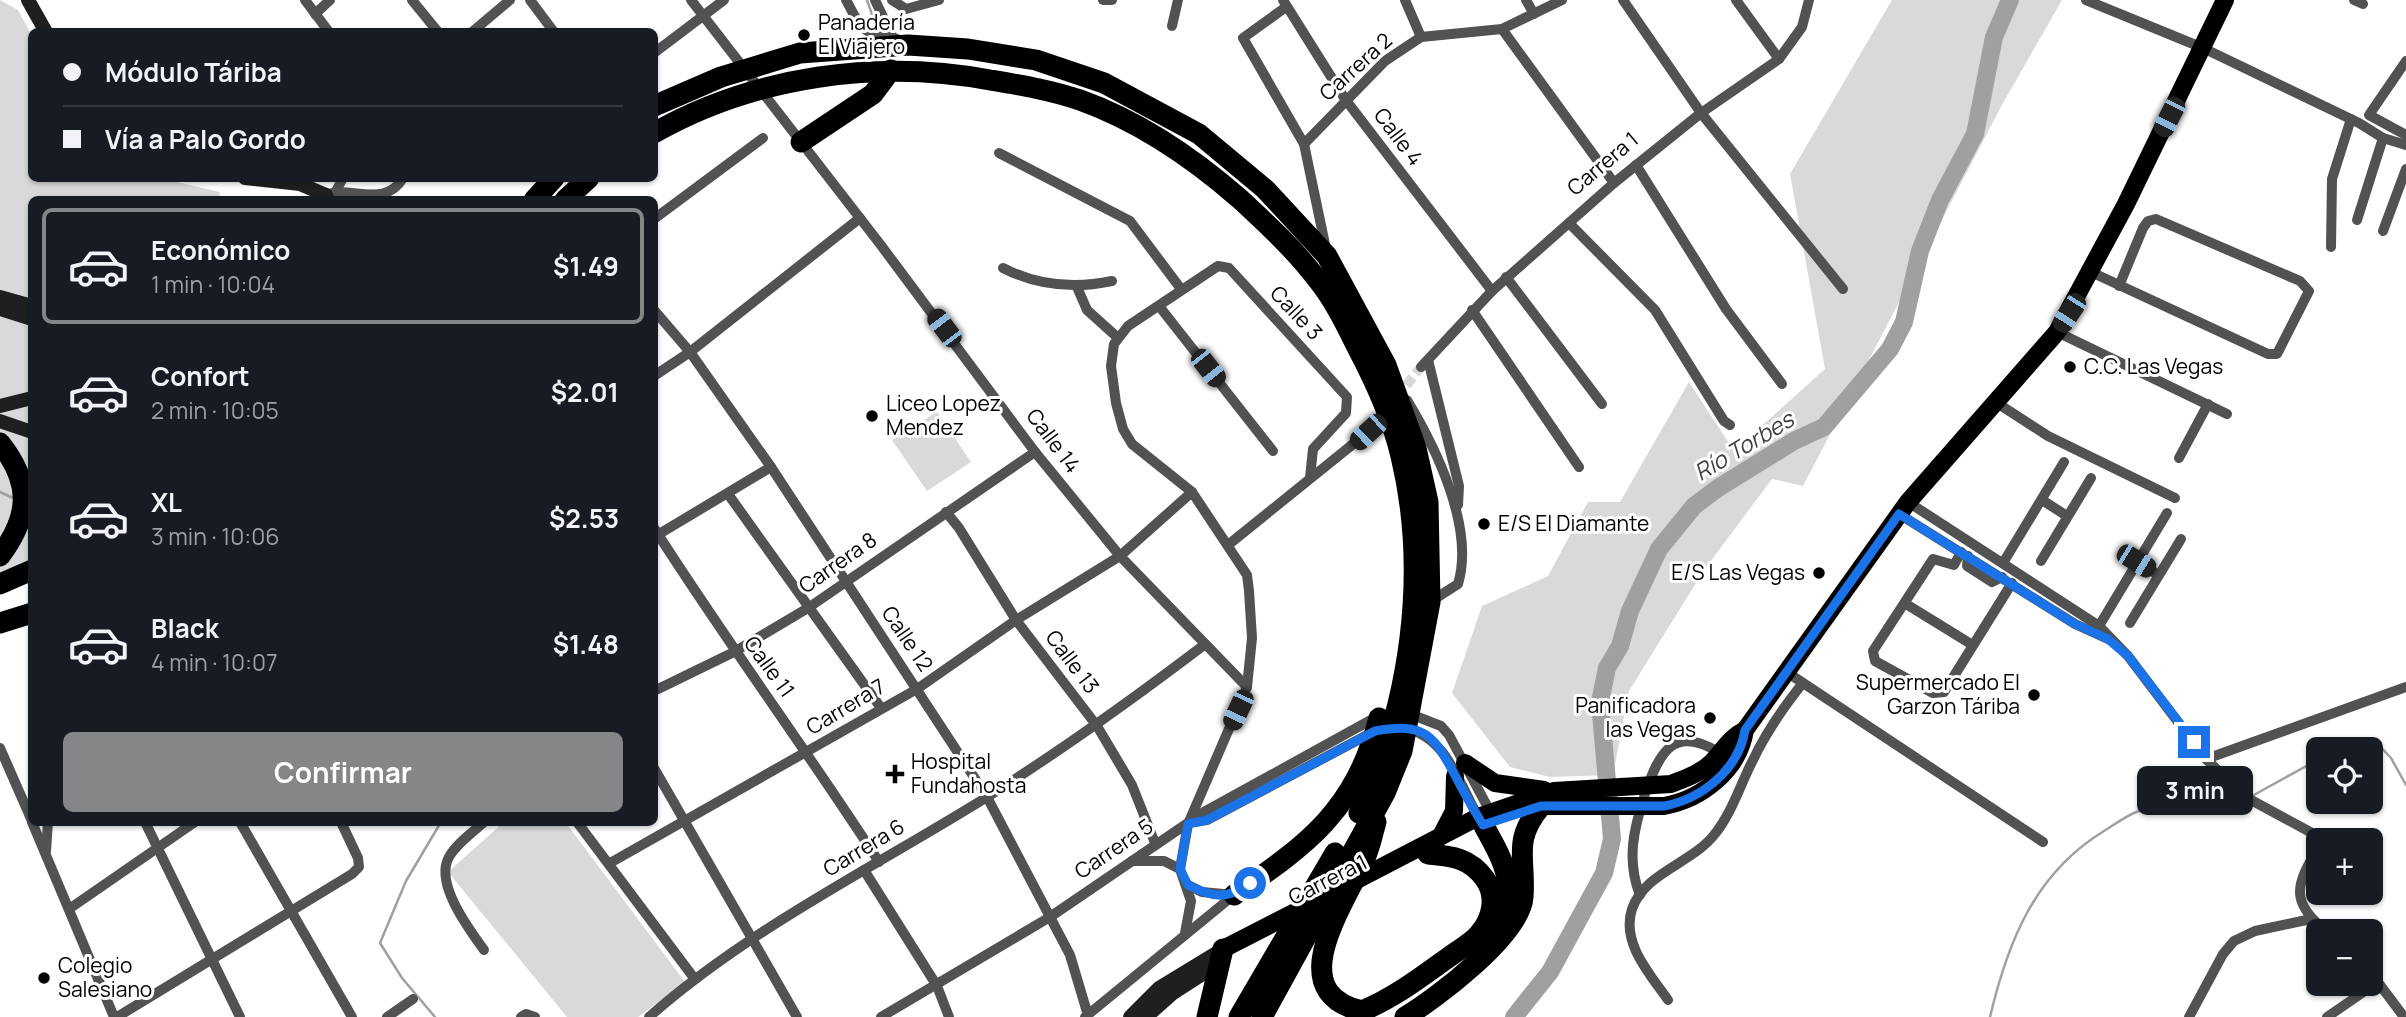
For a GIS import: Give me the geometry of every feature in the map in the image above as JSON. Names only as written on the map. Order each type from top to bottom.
[{"type":"highway","points":[[658,104],[770,60],[900,41],[1036,60],[1068,69],[1135,98],[1213,144],[1275,198],[1327,256],[1386,365],[1416,449],[1428,502],[1422,602],[1423,648],[1393,749],[1366,798],[1356,843],[1320,959],[1323,982],[1333,999],[1362,1011],[1394,996],[1479,935],[1502,914],[1508,901],[1509,883],[1487,819]]},
{"type":"highway","points":[[658,130],[711,105],[776,86],[815,78],[891,71],[970,76],[1080,100],[1138,127],[1198,163],[1258,216],[1324,289],[1345,322],[1382,400],[1405,477],[1412,548],[1422,602]]},
{"type":"highway","points":[[801,142],[873,94],[891,71]]},
{"type":"highway","points":[[538,196],[550,182]]},
{"type":"highway","points":[[569,196],[585,182]]},
{"type":"highway","points":[[0,443],[18,470],[24,489],[20,526]]},
{"type":"highway","points":[[0,556],[20,526],[28,496]]},
{"type":"highway","points":[[0,584],[28,572]]},
{"type":"highway","points":[[0,598],[28,586]]},
{"type":"highway","points":[[1239,1017],[1259,1008],[1385,793],[1393,749],[1402,623],[1422,602]]},
{"type":"highway","points":[[0,623],[28,614]]},
{"type":"highway","points":[[1234,895],[1325,826],[1352,790],[1399,668]]},
{"type":"highway","points":[[1405,1017],[1465,972],[1507,930],[1518,914],[1523,898],[1522,835],[1556,798]]},
{"type":"highway","points":[[1487,819],[1522,881]]},
{"type":"highway","points":[[1428,853],[1468,862],[1475,866],[1487,883],[1493,905],[1479,935]]},
{"type":"highway","points":[[1207,1017],[1222,956]]},
{"type":"main road","points":[[1441,836],[1454,811],[1460,769],[1495,783],[1556,798],[1664,806],[1683,803],[1716,780],[1742,747],[1745,730],[1904,508],[2057,332],[2091,272],[2225,0]]},
{"type":"main road","points":[[1222,956],[1441,836],[1556,798],[1671,784],[1700,772],[1720,753],[1732,736],[1745,730]]},
{"type":"main road","name":"Carrera 1","points":[[1222,956],[1428,853],[1487,819]]},
{"type":"street","points":[[27,0],[44,28]]},
{"type":"street","points":[[305,0],[326,28]]},
{"type":"street","points":[[315,14],[330,0]]},
{"type":"street","points":[[412,0],[435,28]]},
{"type":"street","points":[[477,28],[510,0]]},
{"type":"street","points":[[530,0],[551,28]]},
{"type":"street","name":"Calle 14","points":[[691,0],[860,218],[1035,452],[1119,555],[1247,687]]},
{"type":"street","points":[[658,50],[724,0]]},
{"type":"street","points":[[846,0],[860,24],[871,34],[900,41]]},
{"type":"street","points":[[876,0],[900,41]]},
{"type":"street","points":[[892,0],[906,9],[939,0]]},
{"type":"street","points":[[1103,0],[1112,0]]},
{"type":"street","points":[[1172,26],[1178,0]]},
{"type":"street","points":[[1405,0],[1421,37]]},
{"type":"street","points":[[1526,0],[1534,14]]},
{"type":"street","name":"Carrera 2","points":[[1304,144],[1385,61],[1421,37],[1502,29],[1562,0]]},
{"type":"street","points":[[1623,0],[1700,114],[1843,289]]},
{"type":"street","points":[[1735,0],[1779,59]]},
{"type":"street","name":"Carrera 1","points":[[1457,508],[1459,486],[1425,363],[1492,290],[1614,183],[1700,114],[1779,59],[1802,27],[1810,0]]},
{"type":"street","points":[[2086,0],[2203,48],[2355,121],[2383,138],[2406,145]]},
{"type":"street","points":[[1284,3],[1243,38],[1304,144],[1327,256]]},
{"type":"street","name":"Calle 4","points":[[1284,3],[1345,99],[1492,290]]},
{"type":"street","points":[[1502,29],[1614,183]]},
{"type":"street","points":[[2406,61],[2369,115],[2406,135]]},
{"type":"street","points":[[2331,247],[2332,179],[2355,121]]},
{"type":"street","points":[[658,216],[763,138]]},
{"type":"street","points":[[2357,220],[2383,138]]},
{"type":"street","points":[[999,153],[1130,221],[1181,289]]},
{"type":"street","points":[[1636,165],[1726,309],[1782,384]]},
{"type":"street","points":[[2383,232],[2402,191],[2406,169]]},
{"type":"street","points":[[282,182],[300,184],[330,195],[361,196],[390,191],[398,182]]},
{"type":"street","points":[[658,373],[690,352],[860,218]]},
{"type":"street","points":[[2091,272],[2119,286],[2268,354],[2277,354],[2284,345],[2309,291],[2301,281],[2156,219],[2147,221],[2143,228],[2119,286]]},
{"type":"street","points":[[1569,223],[1655,310],[1724,421],[1730,425]]},
{"type":"street","name":"Calle 3","points":[[1117,337],[1139,317],[1218,266],[1229,268],[1347,397],[1346,413],[1313,449],[1310,478]]},
{"type":"street","points":[[1003,268],[1022,278],[1077,287],[1112,281]]},
{"type":"street","points":[[1506,277],[1602,404]]},
{"type":"street","points":[[1077,287],[1087,310],[1117,337],[1111,366],[1123,429],[1132,444],[1147,459],[1177,478],[1192,492],[1247,575],[1252,638],[1247,687],[1188,824],[1180,869],[1188,885],[1191,909],[1185,933]]},
{"type":"street","points":[[0,297],[28,305]]},
{"type":"street","points":[[1159,306],[1273,452]]},
{"type":"street","points":[[0,309],[28,319]]},
{"type":"street","points":[[1472,310],[1579,467]]},
{"type":"street","name":"Calle 12","points":[[658,315],[690,352],[771,467],[987,797],[1070,955],[1086,1014]]},
{"type":"street","points":[[2057,332],[2227,414]]},
{"type":"street","points":[[1386,365],[1415,412],[1457,508],[1462,571],[1458,584],[1422,602]]},
{"type":"street","points":[[0,406],[28,399]]},
{"type":"street","points":[[1997,403],[2048,436],[2175,498]]},
{"type":"street","points":[[2179,458],[2208,404]]},
{"type":"street","points":[[0,421],[28,431]]},
{"type":"street","points":[[1228,545],[1368,432]]},
{"type":"street","name":"Carrera 8","points":[[658,689],[734,652],[808,608],[1035,452]]},
{"type":"street","points":[[2003,563],[2064,462]]},
{"type":"street","points":[[658,532],[771,467]]},
{"type":"street","points":[[2041,561],[2091,478]]},
{"type":"street","name":"Carrera 7","points":[[610,863],[808,753],[917,688],[1016,620],[1119,555],[1192,492]]},
{"type":"street","points":[[728,494],[881,708]]},
{"type":"street","points":[[2042,500],[2067,516]]},
{"type":"street","points":[[1904,508],[1965,554],[2075,624],[2108,639]]},
{"type":"street","points":[[1904,508],[2003,563],[2099,626],[2108,639],[2128,656],[2206,759],[2251,800],[2300,824],[2316,839],[2318,848],[2300,879],[2298,893],[2311,919]]},
{"type":"street","name":"Calle 13","points":[[946,512],[959,528],[1016,620],[1097,726],[1132,785],[1155,844]]},
{"type":"street","points":[[2099,626],[2167,513]]},
{"type":"street","name":"Calle 11","points":[[658,536],[734,652],[808,753],[879,862]]},
{"type":"street","points":[[2130,623],[2181,539]]},
{"type":"street","points":[[1965,554],[1954,565],[1933,559],[1906,604],[1872,651],[1875,661],[1938,694],[1948,688],[1971,644],[2012,583]]},
{"type":"street","points":[[2136,561],[2158,575]]},
{"type":"street","points":[[1906,604],[1971,644]]},
{"type":"street","name":"Carrera 6","points":[[651,1016],[694,978],[754,937],[987,797],[1097,726],[1204,645]]},
{"type":"street","points":[[1788,673],[2043,842]]},
{"type":"street","points":[[1668,1000],[1643,964],[1633,943],[1630,925],[1633,908],[1640,895],[1656,877],[1713,837],[1735,801],[1772,725],[1802,684]]},
{"type":"street","points":[[2206,759],[2406,687]]},
{"type":"street","points":[[1188,824],[1386,712],[1401,711],[1423,716],[1441,726],[1487,819]]},
{"type":"street","points":[[1188,824],[1207,820],[1375,731],[1395,727],[1418,730],[1440,746],[1460,769],[1487,819]]},
{"type":"street","points":[[1640,895],[1632,866],[1635,824],[1658,759],[1667,748],[1688,740],[1698,741],[1720,753]]},
{"type":"street","points":[[0,748],[28,813]]},
{"type":"street","points":[[658,775],[754,937],[797,1017]]},
{"type":"street","name":"Carrera 5","points":[[881,1017],[1050,917],[1188,824]]},
{"type":"street","points":[[34,826],[116,1017],[352,874],[359,867],[343,826]]},
{"type":"street","points":[[45,853],[48,826]]},
{"type":"street","points":[[147,826],[240,1017]]},
{"type":"street","points":[[69,909],[189,826]]},
{"type":"street","points":[[242,826],[352,1017]]},
{"type":"street","points":[[480,826],[450,853],[445,871],[456,908],[484,950]]},
{"type":"street","points":[[580,826],[694,978]]},
{"type":"street","points":[[1130,861],[1164,861],[1180,869]]},
{"type":"street","points":[[864,870],[937,986],[949,1017]]},
{"type":"street","points":[[1188,885],[1210,894],[1234,895]]},
{"type":"street","points":[[1086,1014],[1234,895]]},
{"type":"street","points":[[2189,1017],[2223,954],[2234,941],[2255,931],[2306,920]]},
{"type":"street","name":"Carrera 1","points":[[1130,1017],[1160,988],[1222,956]]},
{"type":"street","name":"Carrera 1","points":[[1146,1017],[1222,956]]},
{"type":"street","points":[[2383,989],[2404,1017]]},
{"type":"street","points":[[2327,1017],[2352,996]]},
{"type":"street","points":[[387,1017],[413,999]]},
{"type":"street","points":[[521,1017],[526,1014],[535,1017]]},
{"type":"shaded area","points":[[0,0],[18,10],[28,28],[28,182],[177,182],[220,192],[220,196],[28,196],[28,566],[0,580]]},
{"type":"shaded area","points":[[1892,0],[2062,0],[2003,103],[1803,486],[1772,479],[1704,570],[1629,691],[1613,775],[1550,777],[1510,767],[1452,693],[1482,606],[1548,576],[1588,502],[1620,502],[1689,382],[1734,451],[1825,369],[1790,174]]},
{"type":"shaded area","points":[[937,412],[971,462],[927,491],[892,440]]},
{"type":"shaded area","points":[[500,826],[568,826],[685,982],[638,1017],[567,1017],[448,872]]},
{"type":"waterway","points":[[867,0],[875,23]]},
{"type":"waterway","name":"Río Torbes","points":[[1514,1017],[1550,972],[1604,873],[1612,839],[1600,702],[1607,668],[1620,646],[1630,611],[1659,549],[1694,506],[1718,488],[1794,441],[1824,427],[1890,349],[1904,322],[1920,251],[1940,200],[1975,134],[1994,37],[2010,0]]},
{"type":"waterway","points":[[0,492],[13,498]]},
{"type":"waterway","points":[[2383,750],[2391,758],[2406,785]]},
{"type":"waterway","points":[[2252,796],[2306,766]]},
{"type":"waterway","points":[[1990,1017],[2006,962],[2028,911],[2042,888],[2080,848],[2140,810],[2158,807],[2201,812],[2246,799]]},
{"type":"waterway","points":[[435,1017],[402,978],[380,943],[406,881],[439,826]]},
{"type":"tunnel","points":[[1397,397],[1421,367]]},
{"type":"tunnel","points":[[1368,432],[1386,409]]},
{"type":"place","name":"Panadería El Viajero","points":[[804,35]]},
{"type":"place","name":"C.C. Las Vegas","points":[[2070,367]]},
{"type":"place","name":"Liceo Lopez Mendez","points":[[872,416]]},
{"type":"place","name":"E/S El Diamante","points":[[1484,524]]},
{"type":"place","name":"E/S Las Vegas","points":[[1819,573]]},
{"type":"place","name":"Supermercado El Garzon Táriba","points":[[2034,695]]},
{"type":"place","name":"Panificadora las Vegas","points":[[1710,718]]},
{"type":"place","name":"Hospital Fundahosta","points":[[895,774]]},
{"type":"place","name":"Colegio Salesiano","points":[[44,978]]},
{"type":"route","points":[[1250,883],[1234,895],[1202,892],[1188,885],[1180,869],[1188,824],[1207,820],[1304,765],[1375,731],[1395,727],[1418,730],[1440,746],[1483,825],[1541,806],[1664,806],[1683,803],[1703,791],[1726,771],[1742,747],[1745,730],[1899,514],[1919,524],[2075,624],[2108,639],[2128,656],[2194,742]]}]
